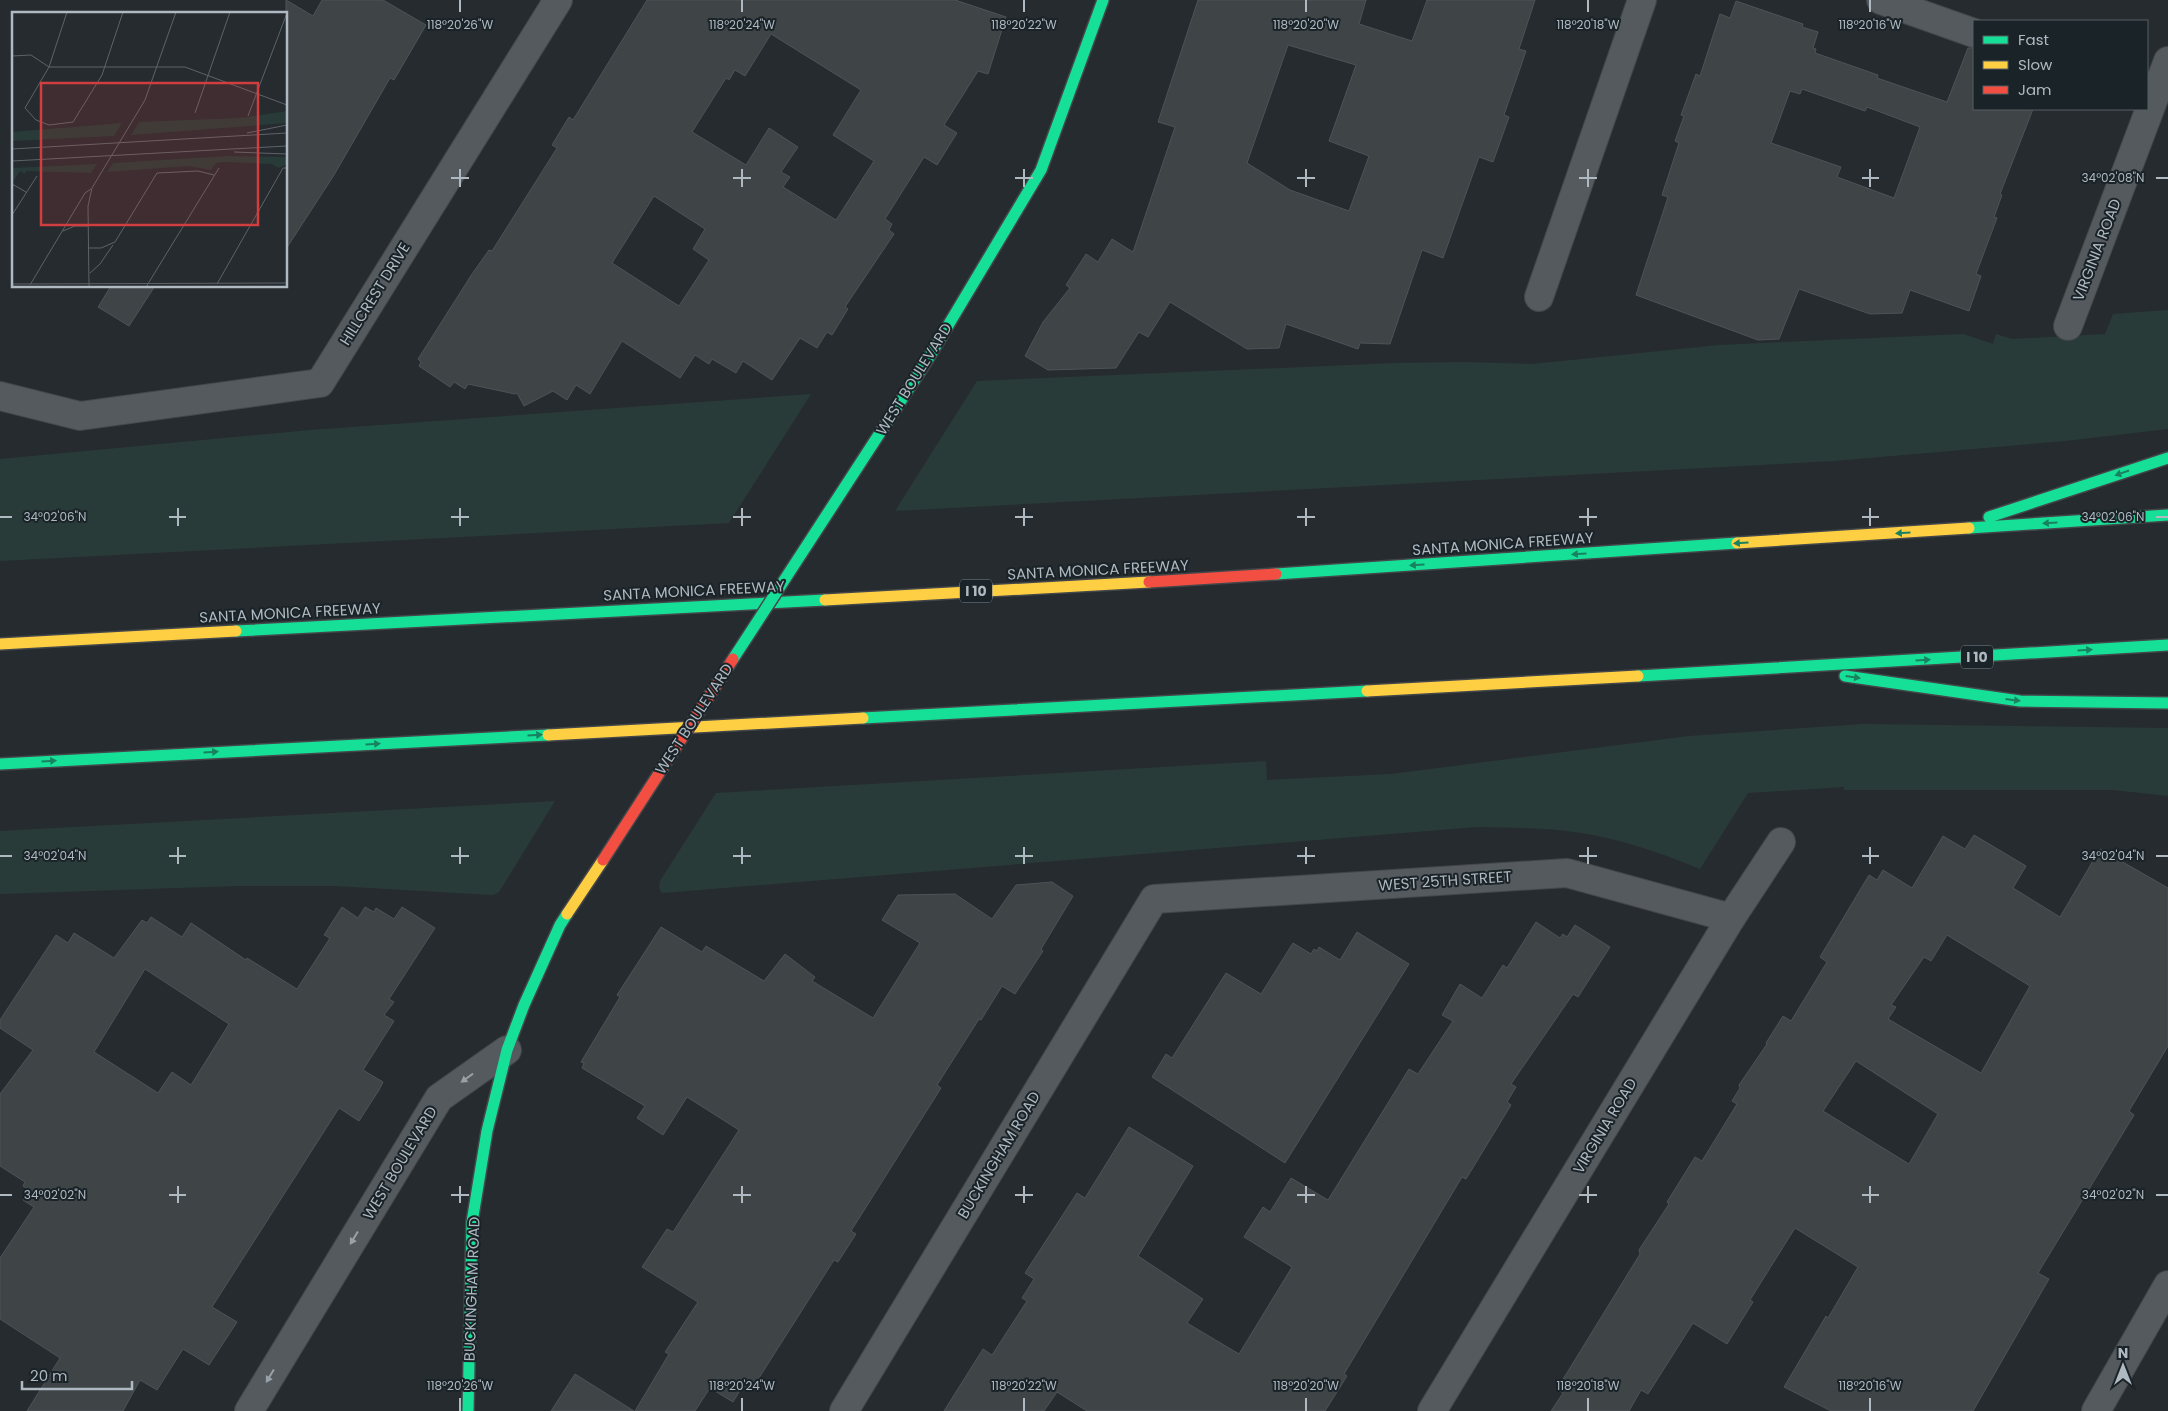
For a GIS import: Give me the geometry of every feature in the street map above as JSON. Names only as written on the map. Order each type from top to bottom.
[{"type":"main road","name":"WEST BOULEVARD","points":[[507,1050],[524,1005],[560,926],[928,359],[1042,170],[1103,0]]},
{"type":"main road","points":[[1952,530],[2168,458]]},
{"type":"main road","name":"SANTA MONICA FREEWAY","points":[[0,644],[1152,582],[2168,515]]},
{"type":"main road","name":"I 10","points":[[0,764],[1787,668],[2168,645]]},
{"type":"main road","points":[[1787,668],[2020,701],[2168,703]]},
{"type":"main road","name":"BUCKINGHAM ROAD","points":[[468,1411],[472,1222],[487,1131],[507,1050]]},
{"type":"street","name":"HILLCREST DRIVE","points":[[0,396],[80,416],[320,383],[558,0]]},
{"type":"street","points":[[1539,297],[1642,0]]},
{"type":"street","points":[[1881,0],[1973,33]]},
{"type":"street","name":"VIRGINIA ROAD","points":[[2068,326],[2156,99],[2168,61]]},
{"type":"street","name":"VIRGINIA ROAD","points":[[1432,1411],[1731,918],[1781,842]]},
{"type":"street","name":"WEST 25TH STREET","points":[[1154,899],[1567,873],[1731,918]]},
{"type":"street","name":"BUCKINGHAM ROAD","points":[[844,1411],[1154,899]]},
{"type":"street","name":"WEST BOULEVARD","points":[[249,1411],[439,1098],[507,1050]]},
{"type":"street","points":[[2096,1411],[2168,1285]]},
{"type":"green space","points":[[2168,310],[2168,429],[2065,441],[1834,461],[895,511],[977,381],[1395,363],[1465,362],[1532,364],[1719,345],[1963,334],[1993,344],[1996,334],[2012,339],[2105,334],[2113,314]]},
{"type":"green space","points":[[811,394],[729,523],[0,561],[0,459],[310,430]]},
{"type":"green space","points":[[1863,724],[2168,728],[2168,796],[2113,790],[1844,790],[1844,787],[1748,793],[1700,869],[1651,850],[1583,833],[1544,829],[1477,827],[662,893],[659,888],[660,881],[716,793],[1266,761],[1267,780],[1391,774],[1689,736]]},
{"type":"green space","points":[[555,801],[499,892],[493,895],[335,886],[236,886],[0,894],[0,831]]},
{"type":"building","points":[[286,0],[313,16],[322,0],[383,0],[426,25],[394,80],[390,78],[334,175],[288,246],[288,12],[286,12]]},
{"type":"building","points":[[647,0],[955,0],[1006,17],[988,74],[978,71],[944,125],[957,133],[937,165],[924,157],[885,219],[892,224],[889,230],[894,234],[845,307],[848,309],[832,335],[827,332],[817,348],[800,338],[772,380],[743,361],[736,373],[712,359],[709,364],[695,355],[680,378],[622,341],[590,394],[576,385],[567,400],[553,391],[524,406],[517,393],[468,384],[465,389],[454,382],[450,387],[419,366],[421,362],[418,359],[472,274],[489,250],[492,251],[557,148],[552,145],[569,117],[573,120]],"holes":[[[771,34],[861,90],[833,135],[874,161],[836,220],[783,187],[790,177],[781,172],[798,147],[769,128],[746,165],[692,132],[726,78],[729,80],[735,70],[745,76]],[[654,196],[705,229],[693,249],[709,260],[679,306],[612,263]]]},
{"type":"building","points":[[1198,0],[1366,0],[1359,24],[1412,41],[1427,0],[1535,0],[1519,49],[1526,51],[1504,115],[1509,117],[1493,162],[1479,157],[1443,258],[1422,250],[1390,344],[1360,343],[1358,349],[1286,324],[1279,348],[1247,349],[1170,302],[1148,337],[1139,332],[1116,368],[1048,370],[1025,356],[1043,322],[1070,288],[1066,285],[1086,254],[1098,262],[1112,239],[1133,252],[1175,127],[1158,122]],"holes":[[[1288,45],[1356,65],[1329,141],[1369,156],[1349,211],[1290,190],[1247,163]]]},
{"type":"building","points":[[1736,1],[1803,24],[1802,27],[1818,32],[1813,48],[1816,49],[1815,53],[1878,75],[1877,78],[1947,102],[1968,48],[1973,48],[1973,110],[2033,110],[2000,194],[2002,195],[1994,217],[1997,218],[1976,274],[1981,276],[1969,311],[1910,290],[1902,313],[1870,314],[1799,289],[1779,339],[1758,340],[1636,295],[1668,197],[1662,195],[1679,143],[1675,141],[1684,116],[1681,115],[1696,74],[1700,76],[1720,14],[1730,18]],"holes":[[[1802,89],[1865,111],[1867,107],[1920,127],[1894,198],[1837,177],[1841,167],[1771,143],[1790,91],[1800,94]]]},
{"type":"building","points":[[110,288],[154,288],[129,326],[98,307]]},
{"type":"building","points":[[1974,835],[2026,866],[2013,888],[2060,917],[2100,849],[2168,888],[2168,1046],[2129,1111],[2134,1115],[2038,1273],[2049,1279],[1973,1411],[1831,1411],[1784,1387],[1826,1316],[1828,1318],[1858,1267],[1795,1228],[1750,1300],[1753,1302],[1727,1344],[1693,1323],[1648,1394],[1641,1390],[1629,1411],[1551,1411],[1563,1393],[1557,1389],[1640,1254],[1639,1250],[1669,1204],[1667,1202],[1695,1157],[1702,1161],[1737,1104],[1732,1101],[1740,1088],[1739,1085],[1767,1044],[1783,1016],[1791,1021],[1827,962],[1820,957],[1869,875],[1877,880],[1883,870],[1912,888],[1943,836],[1965,849]],"holes":[[[1947,935],[2030,986],[1981,1073],[1888,1019],[1896,1007],[1891,1005],[1924,957],[1931,961]],[[1856,1061],[1938,1114],[1909,1164],[1823,1111]]]},
{"type":"building","points":[[1052,882],[1073,896],[1041,949],[1043,951],[1015,994],[1002,986],[981,1020],[979,1019],[937,1085],[941,1088],[851,1231],[856,1234],[838,1262],[834,1260],[750,1392],[742,1387],[733,1402],[710,1388],[695,1411],[635,1411],[669,1354],[665,1352],[698,1302],[642,1267],[667,1229],[673,1232],[739,1130],[687,1097],[663,1135],[637,1118],[645,1106],[582,1068],[584,1063],[581,1062],[620,997],[617,995],[661,927],[702,952],[706,946],[764,981],[785,954],[815,977],[812,981],[873,1018],[920,943],[882,920],[898,895],[955,894],[992,919],[1016,885]]},
{"type":"building","points":[[342,907],[358,918],[365,907],[374,912],[376,908],[394,919],[402,907],[435,928],[389,999],[394,1002],[384,1015],[394,1021],[363,1070],[383,1082],[379,1090],[359,1121],[339,1108],[212,1307],[237,1322],[209,1365],[183,1349],[157,1390],[140,1380],[123,1411],[27,1411],[60,1358],[0,1319],[0,1258],[34,1207],[23,1200],[29,1190],[23,1186],[25,1182],[0,1166],[0,1094],[33,1050],[0,1028],[0,1020],[56,935],[68,943],[74,933],[114,958],[142,920],[147,923],[151,917],[182,937],[191,923],[246,960],[247,958],[297,989],[330,938],[324,935]],"holes":[[[145,969],[229,1024],[191,1085],[172,1072],[158,1093],[94,1052]]]},
{"type":"building","points":[[1536,922],[1560,938],[1563,934],[1567,937],[1575,925],[1610,947],[1578,997],[1573,994],[1511,1084],[1516,1087],[1507,1102],[1511,1105],[1466,1179],[1462,1177],[1344,1374],[1347,1376],[1325,1411],[1087,1411],[1057,1392],[1044,1411],[944,1411],[983,1349],[992,1355],[1027,1301],[1022,1298],[1034,1279],[1025,1273],[1077,1193],[1085,1198],[1129,1127],[1193,1166],[1138,1256],[1203,1299],[1187,1323],[1239,1354],[1292,1267],[1244,1237],[1263,1207],[1270,1212],[1291,1178],[1328,1200],[1409,1069],[1418,1074],[1453,1021],[1442,1015],[1460,984],[1482,998],[1503,965],[1507,968]]},
{"type":"building","points":[[1357,932],[1409,964],[1285,1163],[1152,1077],[1166,1054],[1172,1058],[1226,973],[1261,994],[1293,943],[1311,954],[1314,949],[1317,951],[1319,947],[1340,960]]},
{"type":"building","points":[[575,1374],[634,1411],[551,1411]]},
{"type":"traffic: fast","points":[[928,359],[1041,170],[1103,0]]},
{"type":"traffic: fast","points":[[733,659],[928,359]]},
{"type":"traffic: fast","points":[[1989,517],[2168,458]]},
{"type":"traffic: fast","points":[[1969,528],[2168,515]]},
{"type":"traffic: fast","points":[[1276,574],[1737,543]]},
{"type":"traffic: fast","points":[[236,631],[825,600]]},
{"type":"traffic: fast","points":[[1638,676],[2168,645]]},
{"type":"traffic: fast","points":[[1845,676],[2020,701],[2168,703]]},
{"type":"traffic: fast","points":[[863,718],[1367,691]]},
{"type":"traffic: fast","points":[[0,764],[548,735]]},
{"type":"traffic: fast","points":[[468,1411],[472,1222],[487,1131],[507,1050],[524,1005],[560,925],[567,914]]},
{"type":"traffic: slow","points":[[1737,543],[1969,528]]},
{"type":"traffic: slow","points":[[825,600],[1149,582]]},
{"type":"traffic: slow","points":[[0,644],[236,631]]},
{"type":"traffic: slow","points":[[1367,691],[1638,676]]},
{"type":"traffic: slow","points":[[548,735],[863,718]]},
{"type":"traffic: slow","points":[[567,914],[603,860]]},
{"type":"traffic: jam","points":[[1149,582],[1276,574]]},
{"type":"traffic: jam","points":[[603,860],[733,659]]}]
